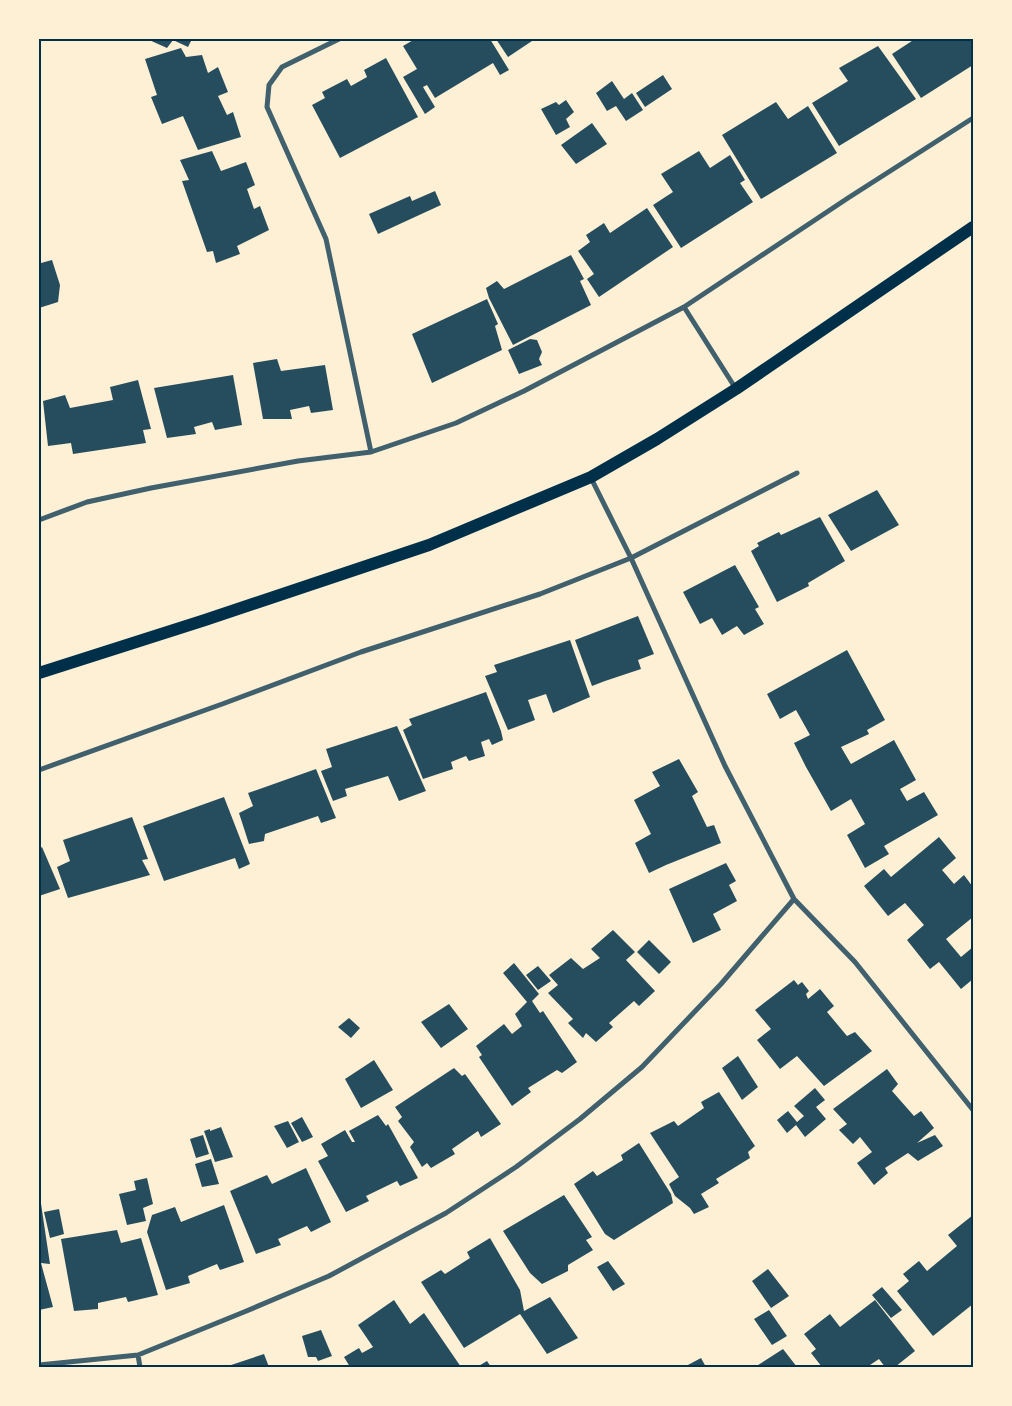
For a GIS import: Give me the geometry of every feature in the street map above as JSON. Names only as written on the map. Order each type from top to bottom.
[{"type":"main road","points":[[39,673],[205,620],[428,545],[591,478],[736,389],[973,227]]},
{"type":"street","points":[[338,39],[282,67],[269,85],[267,107],[326,239],[371,452]]},
{"type":"street","points":[[39,519],[87,502],[151,488],[298,461],[371,452],[456,423],[524,392],[684,307],[973,118]]},
{"type":"street","points":[[684,307],[736,389]]},
{"type":"street","points":[[39,770],[216,707],[361,652],[540,594],[630,558],[797,473]]},
{"type":"street","points":[[591,478],[726,766],[794,899],[855,962],[973,1110]]},
{"type":"street","points":[[39,1365],[138,1355],[329,1276],[446,1213],[516,1167],[642,1067],[721,984],[794,899]]},
{"type":"street","points":[[138,1355],[140,1367]]},
{"type":"building","points":[[147,39],[192,39],[188,47],[173,40],[167,48]]},
{"type":"building","points":[[415,39],[490,39],[509,70],[500,75],[493,63],[435,98],[427,85],[423,87],[435,107],[425,114],[403,77],[417,69],[403,46]]},
{"type":"building","points":[[496,39],[535,39],[508,57]]},
{"type":"building","points":[[915,39],[973,39],[973,65],[921,98],[892,54]]},
{"type":"building","points":[[878,46],[916,99],[839,146],[812,103],[848,81],[839,68]]},
{"type":"building","points":[[181,48],[186,57],[202,55],[208,73],[218,67],[228,92],[218,96],[227,115],[233,112],[241,137],[198,150],[183,116],[162,124],[151,97],[157,95],[145,59]]},
{"type":"building","points":[[386,58],[418,117],[340,158],[312,105],[325,98],[322,92],[347,79],[351,86],[367,77],[364,70]]},
{"type":"building","points":[[663,75],[672,89],[645,107],[636,93]]},
{"type":"building","points":[[612,81],[624,99],[632,93],[643,110],[626,121],[616,106],[607,111],[596,93]]},
{"type":"building","points":[[566,100],[574,112],[566,119],[570,127],[556,135],[541,109],[556,102],[559,105]]},
{"type":"building","points":[[776,102],[788,119],[808,106],[837,153],[761,199],[722,135]]},
{"type":"building","points":[[592,123],[607,144],[576,164],[561,145]]},
{"type":"building","points":[[212,151],[221,171],[246,162],[255,185],[247,189],[254,209],[260,206],[269,230],[237,246],[240,254],[216,263],[213,251],[207,252],[182,181],[189,180],[180,160]]},
{"type":"building","points":[[699,151],[710,168],[730,155],[745,180],[740,183],[753,202],[681,248],[653,205],[673,192],[661,174]]},
{"type":"building","points":[[435,191],[441,205],[378,234],[369,214],[410,196],[412,201]]},
{"type":"building","points":[[647,208],[673,247],[599,297],[587,279],[594,274],[578,251],[590,242],[586,235],[604,223],[610,233]]},
{"type":"building","points":[[571,255],[584,279],[580,281],[591,305],[513,345],[489,298],[486,288],[497,281],[504,289]]},
{"type":"building","points":[[39,256],[41,263],[52,260],[60,285],[58,302],[39,308]]},
{"type":"building","points":[[487,299],[498,324],[495,326],[502,350],[432,383],[412,334]]},
{"type":"building","points":[[530,339],[537,340],[542,352],[539,359],[542,365],[519,374],[508,350]]},
{"type":"building","points":[[277,359],[281,371],[325,365],[333,410],[311,413],[309,406],[290,410],[292,419],[263,419],[253,363]]},
{"type":"building","points":[[233,375],[242,425],[215,430],[212,422],[194,427],[196,434],[167,438],[154,388]]},
{"type":"building","points":[[138,380],[151,429],[143,430],[146,443],[73,454],[71,443],[48,446],[43,401],[65,395],[70,408],[113,400],[110,387]]},
{"type":"building","points":[[877,490],[899,525],[851,551],[828,515]]},
{"type":"building","points":[[820,517],[845,561],[808,583],[809,586],[777,602],[751,551],[759,546],[757,543],[779,532],[781,535]]},
{"type":"building","points":[[735,565],[759,607],[755,609],[764,624],[744,635],[737,626],[722,635],[712,618],[700,624],[683,592]]},
{"type":"building","points":[[638,616],[654,654],[638,660],[641,669],[592,686],[575,640]]},
{"type":"building","points":[[570,640],[590,697],[553,713],[546,694],[528,700],[535,720],[508,730],[485,676],[497,672],[494,665]]},
{"type":"building","points":[[847,650],[885,720],[867,730],[869,734],[841,747],[851,764],[894,740],[916,780],[900,789],[907,801],[924,792],[938,815],[884,846],[889,854],[865,868],[847,835],[865,824],[851,799],[831,811],[794,743],[810,735],[796,710],[780,719],[767,694]]},
{"type":"building","points":[[486,692],[503,740],[492,745],[489,739],[481,742],[485,756],[469,761],[466,756],[451,762],[453,769],[423,779],[403,730],[412,725],[409,719]]},
{"type":"building","points":[[397,726],[426,791],[399,801],[388,776],[345,789],[347,796],[333,801],[321,771],[332,767],[326,749]]},
{"type":"building","points":[[679,759],[698,792],[692,796],[707,827],[714,825],[721,843],[649,873],[635,843],[651,834],[634,800],[660,786],[652,772]]},
{"type":"building","points":[[316,769],[336,818],[321,823],[318,816],[265,834],[264,841],[249,844],[239,813],[253,806],[248,793]]},
{"type":"building","points":[[224,797],[250,864],[239,869],[235,858],[164,881],[143,826]]},
{"type":"building","points":[[132,817],[148,859],[142,860],[150,875],[68,898],[57,867],[70,861],[63,840]]},
{"type":"building","points":[[939,837],[956,858],[942,870],[954,884],[964,875],[973,887],[973,917],[946,939],[961,957],[973,947],[973,979],[961,989],[939,962],[930,969],[907,940],[924,925],[905,903],[888,916],[864,886],[884,869],[891,877]]},
{"type":"building","points":[[42,847],[60,889],[39,896],[39,849]]},
{"type":"building","points":[[726,863],[736,881],[729,885],[737,901],[713,914],[721,930],[693,943],[669,889]]},
{"type":"building","points":[[613,930],[635,952],[626,960],[655,991],[639,1006],[634,1001],[609,1023],[613,1027],[596,1042],[586,1033],[583,1038],[568,1023],[573,1019],[548,993],[558,985],[549,975],[571,958],[583,969],[600,958],[591,949]]},
{"type":"building","points":[[649,940],[671,962],[659,974],[637,952]]},
{"type":"building","points":[[514,963],[539,994],[532,1001],[540,1013],[543,1011],[577,1062],[562,1073],[557,1070],[528,1088],[531,1092],[512,1106],[479,1057],[482,1055],[476,1046],[504,1024],[512,1034],[522,1026],[515,1014],[527,1002],[503,973]]},
{"type":"building","points":[[538,966],[551,981],[538,990],[526,975]]},
{"type":"building","points":[[794,980],[798,985],[802,982],[809,991],[806,994],[808,999],[820,989],[834,1006],[827,1012],[847,1036],[855,1032],[872,1051],[824,1086],[797,1056],[780,1069],[757,1040],[771,1029],[755,1010]]},
{"type":"building","points":[[449,1004],[468,1029],[441,1048],[421,1022]]},
{"type":"building","points":[[349,1018],[360,1028],[351,1038],[338,1027]]},
{"type":"building","points":[[738,1056],[758,1087],[742,1100],[722,1068]]},
{"type":"building","points":[[374,1060],[393,1090],[361,1108],[345,1079]]},
{"type":"building","points":[[454,1068],[462,1076],[465,1074],[501,1124],[481,1137],[478,1131],[452,1149],[455,1154],[431,1168],[427,1163],[422,1167],[410,1147],[414,1142],[398,1121],[402,1117],[395,1107]]},
{"type":"building","points":[[887,1069],[898,1084],[892,1091],[914,1116],[921,1111],[934,1128],[917,1143],[935,1135],[943,1146],[918,1161],[908,1153],[885,1168],[888,1173],[874,1185],[857,1163],[872,1152],[860,1137],[853,1144],[839,1130],[847,1124],[833,1109]]},
{"type":"building","points":[[815,1088],[825,1100],[816,1107],[826,1119],[805,1137],[796,1125],[787,1133],[777,1120],[788,1111],[797,1122],[804,1116],[794,1106]]},
{"type":"building","points":[[719,1092],[755,1146],[748,1152],[750,1158],[716,1179],[719,1183],[701,1194],[709,1207],[694,1214],[690,1208],[675,1196],[669,1184],[679,1177],[650,1133],[674,1121],[678,1126],[704,1108],[701,1102]]},
{"type":"building","points":[[378,1115],[386,1126],[388,1124],[418,1178],[400,1186],[397,1181],[366,1196],[369,1201],[346,1212],[318,1161],[328,1156],[321,1144],[345,1130],[352,1142],[355,1142],[349,1131]]},
{"type":"building","points":[[302,1117],[313,1137],[302,1142],[291,1123]]},
{"type":"building","points":[[288,1121],[299,1142],[287,1148],[274,1126]]},
{"type":"building","points":[[221,1127],[233,1157],[215,1162],[204,1131]]},
{"type":"building","points":[[203,1135],[209,1154],[196,1158],[190,1139]]},
{"type":"building","points":[[639,1143],[671,1194],[673,1203],[614,1240],[605,1234],[574,1184],[593,1171],[597,1176],[623,1160],[621,1155]]},
{"type":"building","points":[[211,1159],[219,1184],[202,1187],[195,1164]]},
{"type":"building","points":[[306,1168],[331,1222],[311,1232],[307,1226],[278,1239],[281,1245],[256,1254],[230,1191],[267,1175],[272,1184]]},
{"type":"building","points":[[147,1178],[153,1204],[143,1208],[146,1221],[127,1225],[119,1194],[136,1190],[134,1181]]},
{"type":"building","points":[[564,1195],[592,1237],[586,1240],[593,1250],[568,1265],[568,1271],[542,1284],[530,1273],[503,1231]]},
{"type":"building","points":[[39,1197],[50,1264],[41,1263],[53,1307],[39,1310]]},
{"type":"building","points":[[224,1205],[244,1262],[220,1270],[217,1264],[188,1276],[190,1283],[166,1290],[147,1232],[152,1215],[175,1207],[181,1222]]},
{"type":"building","points":[[59,1209],[64,1234],[50,1238],[44,1212]]},
{"type":"building","points":[[973,1215],[973,1304],[933,1336],[897,1291],[909,1281],[903,1274],[919,1261],[927,1271],[957,1246],[948,1235]]},
{"type":"building","points":[[117,1230],[121,1243],[141,1238],[158,1295],[128,1302],[126,1297],[98,1303],[98,1309],[74,1311],[61,1239]]},
{"type":"building","points":[[490,1238],[520,1290],[524,1311],[550,1297],[578,1338],[547,1354],[520,1314],[464,1348],[421,1282],[441,1270],[445,1274],[470,1258],[467,1252]]},
{"type":"building","points":[[608,1261],[625,1284],[613,1291],[597,1267]]},
{"type":"building","points":[[768,1269],[789,1296],[771,1308],[752,1281]]},
{"type":"building","points":[[882,1287],[902,1310],[891,1318],[872,1295]]},
{"type":"building","points":[[394,1300],[410,1324],[424,1313],[461,1367],[350,1367],[344,1357],[359,1348],[362,1353],[373,1347],[358,1325]]},
{"type":"building","points":[[875,1300],[915,1351],[895,1367],[885,1367],[879,1359],[867,1367],[822,1367],[811,1353],[816,1349],[804,1334],[830,1314],[840,1327]]},
{"type":"building","points":[[769,1310],[787,1336],[772,1345],[754,1319]]},
{"type":"building","points":[[321,1330],[332,1356],[318,1361],[316,1357],[308,1357],[302,1336]]},
{"type":"building","points":[[783,1349],[797,1367],[755,1367]]},
{"type":"building","points":[[264,1354],[269,1367],[225,1367]]},
{"type":"building","points":[[701,1358],[706,1367],[686,1367],[686,1366]]},
{"type":"building","points":[[487,1361],[491,1367],[477,1367]]}]
